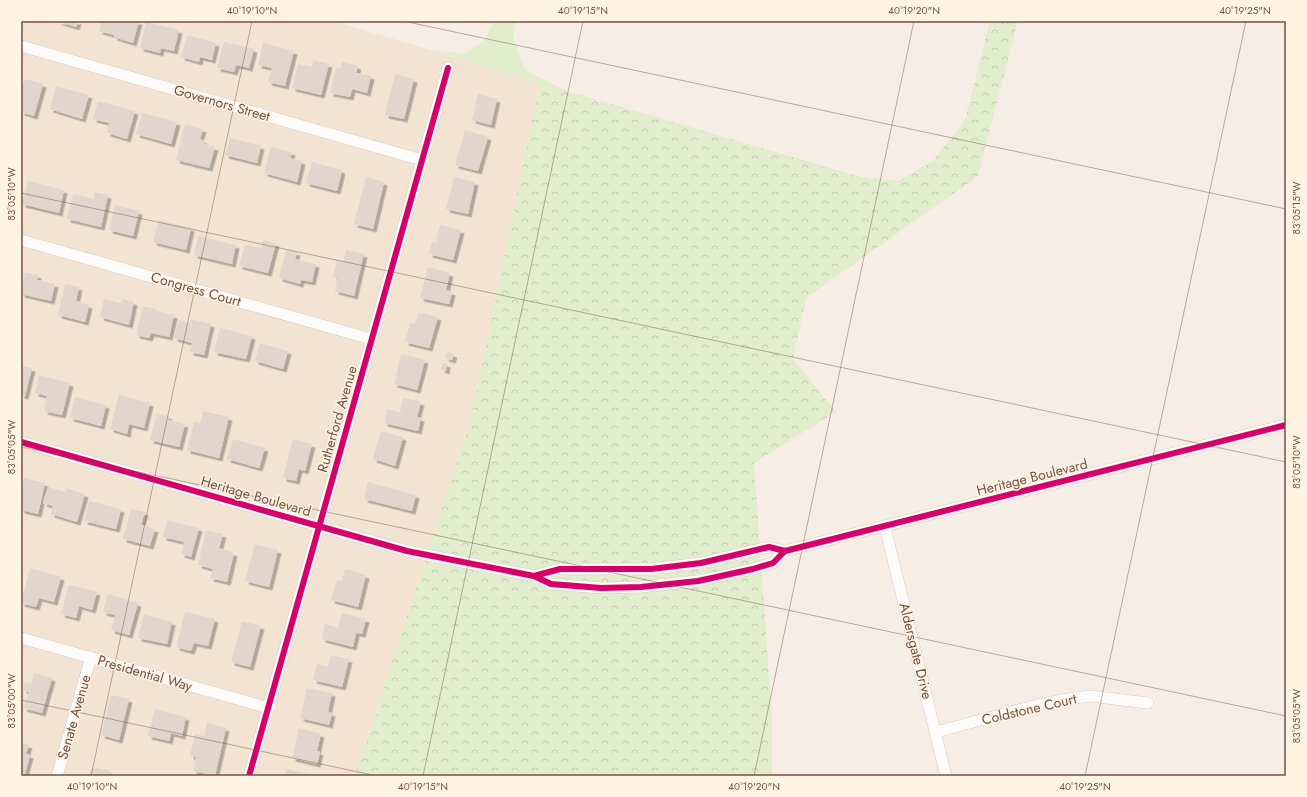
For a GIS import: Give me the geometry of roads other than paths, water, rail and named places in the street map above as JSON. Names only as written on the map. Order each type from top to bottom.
[{"type":"street","name":"Governors Street","points":[[21,46],[422,160]]},
{"type":"street","name":"Rutherford Avenue","points":[[249,776],[448,68]]},
{"type":"street","name":"Congress Court","points":[[21,240],[371,339]]},
{"type":"street","name":"Heritage Boulevard","points":[[534,576],[560,569],[651,570],[700,563],[769,547],[785,551],[1286,425]]},
{"type":"street","name":"Heritage Boulevard","points":[[21,442],[407,551],[534,576],[551,584],[601,588],[641,587],[690,582],[753,569],[773,563],[785,551]]},
{"type":"street","name":"Aldersgate Drive","points":[[884,527],[946,776]]},
{"type":"street","name":"Presidential Way","points":[[21,638],[269,708]]},
{"type":"street","name":"Senate Avenue","points":[[56,776],[91,657]]},
{"type":"street","name":"Coldstone Court","points":[[936,732],[1068,698],[1090,696],[1148,703]]}]
